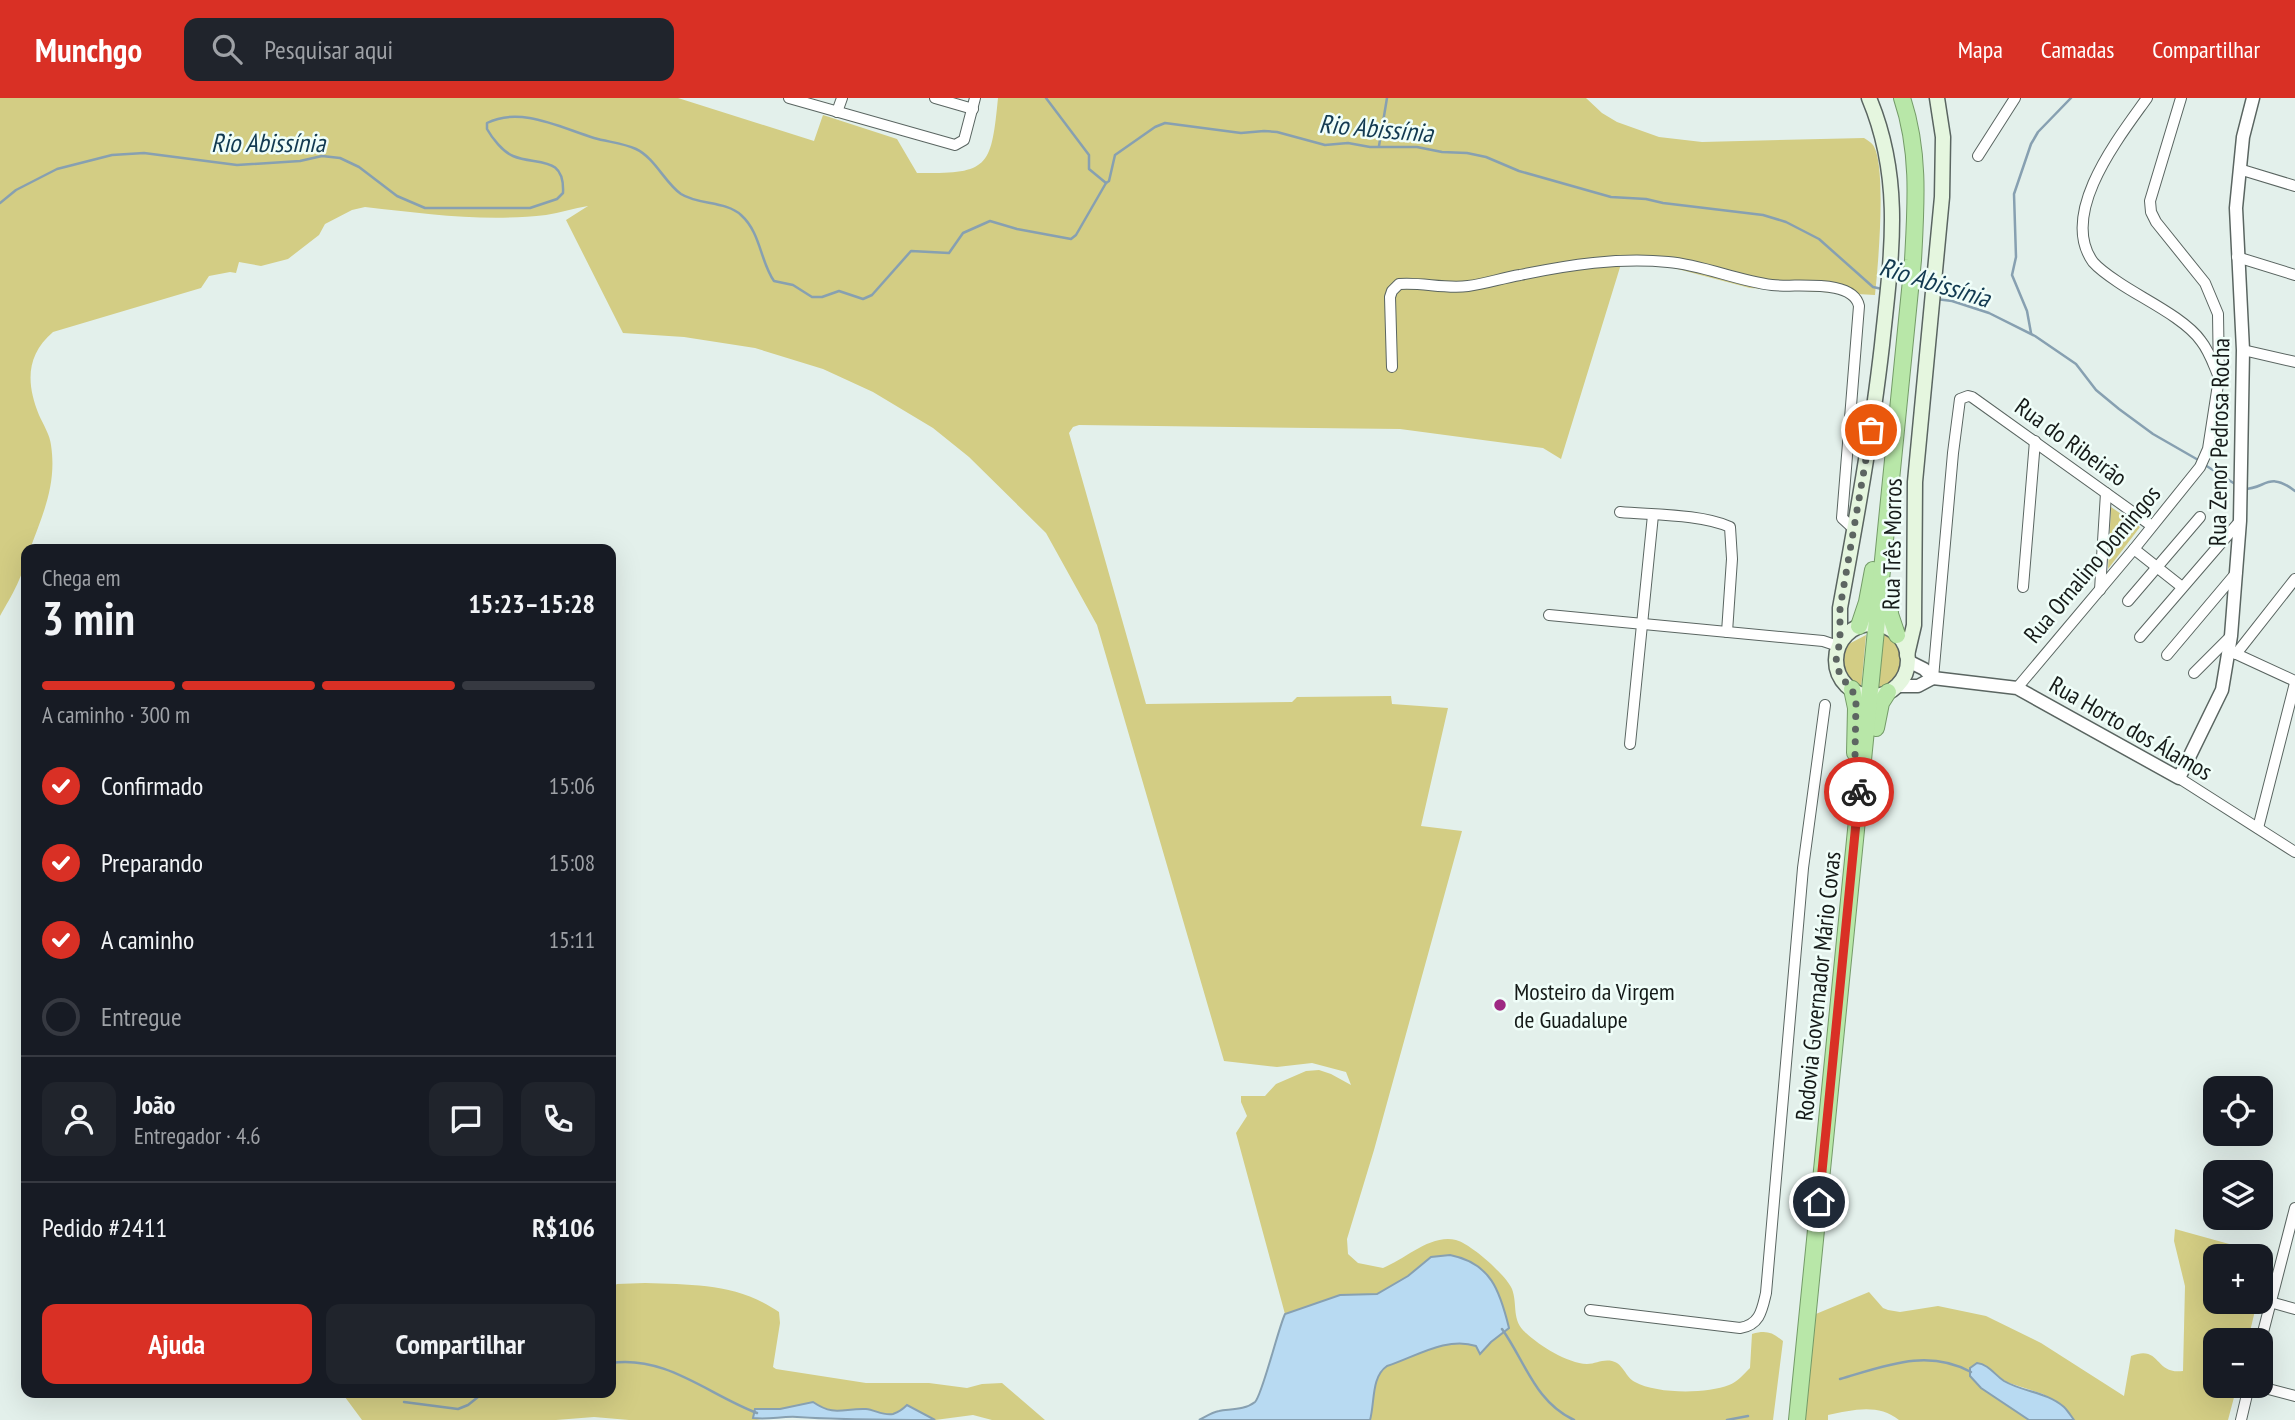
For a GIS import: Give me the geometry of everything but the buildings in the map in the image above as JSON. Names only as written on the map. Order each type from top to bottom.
[{"type":"highway","name":"Rodovia Governador Mário Covas","points":[[1797,1420],[1911,279],[1916,162],[1902,98]]},
{"type":"highway","points":[[1859,626],[1867,602],[1876,551],[1888,517]]},
{"type":"highway","points":[[1884,561],[1888,576],[1890,614],[1898,635]]},
{"type":"highway","points":[[1852,689],[1856,708],[1855,754],[1860,796]]},
{"type":"highway","points":[[1857,822],[1866,798],[1879,708],[1892,689]]},
{"type":"main road","name":"Rua Três Morros","points":[[1852,689],[1842,680],[1836,667],[1840,608],[1875,405],[1890,259],[1893,201],[1885,144],[1869,98]]},
{"type":"main road","name":"Rua Três Morros","points":[[1892,689],[1903,677],[1914,625],[1915,482],[1944,163],[1941,101]]},
{"type":"main road","points":[[1839,644],[1859,626],[1877,624],[1898,635],[1908,658]]},
{"type":"main road","points":[[1852,689],[1870,695],[1892,689]]},
{"type":"street","points":[[789,98],[955,145],[964,140],[974,103],[935,98]]},
{"type":"street","points":[[837,112],[842,98]]},
{"type":"street","points":[[1978,156],[2015,98]]},
{"type":"street","points":[[2147,98],[2106,154],[2097,173],[2084,214],[2084,237],[2089,253],[2102,271],[2151,302],[2201,340],[2219,378]]},
{"type":"street","name":"Rua Ornalino Domingos","points":[[2017,688],[2134,550],[2202,463],[2213,427],[2219,378],[2218,314],[2205,283],[2151,212],[2152,189],[2181,98]]},
{"type":"street","name":"Rua Zenor Pedrosa Rocha","points":[[2179,778],[2221,690],[2232,652],[2240,522],[2243,350],[2236,208],[2243,137],[2253,98]]},
{"type":"street","points":[[2239,169],[2295,186]]},
{"type":"street","points":[[2237,257],[2295,275]]},
{"type":"street","points":[[1392,367],[1390,297],[1399,284],[1449,288],[1577,264],[1666,261],[1766,285],[1836,287],[1848,291],[1857,298],[1859,306],[1842,513],[1844,523],[1855,530]]},
{"type":"street","points":[[2243,350],[2295,362]]},
{"type":"street","name":"Rua do Ribeirão","points":[[1930,669],[1957,404],[1964,397],[1972,397],[2035,440],[2152,526]]},
{"type":"street","points":[[2023,587],[2035,440]]},
{"type":"street","points":[[2100,590],[2105,493]]},
{"type":"street","points":[[1620,512],[1703,519],[1730,527],[1732,559],[1727,632]]},
{"type":"street","points":[[1630,744],[1653,515]]},
{"type":"street","points":[[2128,601],[2200,517]]},
{"type":"street","points":[[2140,637],[2240,522]]},
{"type":"street","points":[[2134,550],[2182,587]]},
{"type":"street","points":[[2167,655],[2237,571]]},
{"type":"street","points":[[2258,828],[2295,682],[2232,652],[2295,579]]},
{"type":"street","points":[[1549,615],[1839,644]]},
{"type":"street","points":[[2194,673],[2231,636]]},
{"type":"street","points":[[1892,689],[1918,686],[1930,669],[1908,658]]},
{"type":"street","name":"Rua Horto dos Álamos","points":[[1930,669],[2017,688],[2179,778],[2295,852]]},
{"type":"street","points":[[1590,1310],[1740,1328],[1749,1327],[1760,1316],[1766,1293],[1803,868],[1825,705]]},
{"type":"street","points":[[2273,1292],[2295,1208]]},
{"type":"street","points":[[2273,1303],[2295,1309]]},
{"type":"street","points":[[2273,1390],[2295,1395]]},
{"type":"street","points":[[2241,1420],[2246,1398]]},
{"type":"shaded area","points":[[0,98],[678,98],[814,141],[823,115],[897,139],[917,173],[959,172],[982,162],[993,139],[998,98],[1586,98],[1617,122],[1659,137],[1702,142],[1864,138],[1873,145],[1880,173],[1875,295],[1750,288],[1666,266],[1621,264],[1561,459],[1543,448],[1400,429],[1079,425],[1073,427],[1069,433],[1146,704],[1292,702],[1297,697],[1391,696],[1392,704],[1448,708],[1421,826],[1462,831],[1347,1239],[1348,1254],[1358,1263],[1383,1268],[1428,1244],[1446,1239],[1456,1240],[1470,1247],[1503,1276],[1514,1295],[1518,1323],[1539,1343],[1554,1353],[1579,1363],[1616,1363],[1632,1380],[1655,1389],[1695,1391],[1732,1384],[1750,1368],[1752,1334],[1772,1334],[1783,1341],[1773,1420],[1370,1420],[1376,1383],[1387,1366],[1431,1349],[1453,1344],[1476,1346],[1480,1354],[1509,1328],[1424,1262],[1408,1276],[1377,1294],[1340,1295],[1285,1314],[1236,1133],[1247,1116],[1241,1096],[1265,1096],[1276,1084],[1306,1071],[1319,1070],[1351,1085],[1346,1072],[1312,1063],[1277,1067],[1224,1061],[1097,625],[1046,533],[969,457],[933,428],[873,392],[823,369],[755,348],[684,337],[623,333],[566,220],[588,206],[546,215],[500,218],[365,207],[352,210],[325,224],[319,235],[288,259],[261,266],[239,262],[236,273],[209,276],[201,288],[53,332],[38,350],[31,370],[32,392],[50,441],[50,486],[32,544],[21,544],[21,576],[0,616]]},
{"type":"shaded area","points":[[2111,507],[2140,527],[2108,569]]},
{"type":"shaded area","points":[[1883,634],[1900,645],[1904,661],[1896,677],[1879,687]]},
{"type":"shaded area","points":[[1866,635],[1861,689],[1846,682],[1840,665],[1845,646]]},
{"type":"shaded area","points":[[2175,1229],[2229,1244],[2203,1244],[2203,1314],[2254,1314],[2251,1328],[2203,1328],[2203,1398],[2234,1398],[2228,1420],[2074,1420],[2043,1394],[2006,1382],[1999,1377],[2029,1420],[1899,1420],[1882,1411],[1865,1409],[1828,1415],[1828,1420],[1801,1420],[1811,1316],[1869,1292],[1888,1310],[1900,1312],[1938,1306],[1986,1316],[2041,1343],[2124,1396],[2131,1356],[2148,1354],[2167,1369],[2183,1371],[2185,1286],[2174,1241]]},
{"type":"shaded area","points":[[617,1284],[715,1287],[763,1303],[779,1312],[780,1323],[773,1367],[776,1369],[866,1383],[929,1383],[967,1388],[1002,1383],[1045,1420],[992,1420],[973,1415],[935,1420],[907,1405],[893,1414],[883,1414],[866,1409],[833,1411],[813,1402],[780,1409],[756,1409],[753,1418],[761,1420],[629,1420],[594,1417],[556,1420],[362,1420],[346,1398],[616,1398]]},
{"type":"water","points":[[1450,1255],[1464,1259],[1484,1272],[1492,1281],[1506,1315],[1509,1328],[1480,1354],[1476,1346],[1454,1344],[1431,1349],[1387,1366],[1376,1383],[1370,1420],[1199,1420],[1216,1412],[1242,1408],[1255,1402],[1262,1388],[1285,1314],[1340,1295],[1377,1294],[1408,1276],[1431,1257]]},
{"type":"water","points":[[1977,1363],[1985,1365],[2011,1385],[2057,1402],[2074,1420],[2029,1420],[1981,1388],[1970,1376],[1970,1368]]},
{"type":"water","points":[[813,1402],[833,1411],[866,1409],[883,1414],[893,1414],[907,1405],[935,1420],[753,1418],[755,1409],[780,1409]]},
{"type":"waterway","points":[[1046,98],[1089,155],[1089,169],[1106,183]]},
{"type":"waterway","points":[[1379,146],[1387,98]]},
{"type":"waterway","points":[[2031,333],[2027,311],[2012,275],[2016,257],[2014,194],[2031,144],[2038,132],[2071,98]]},
{"type":"waterway","name":"Rio Abissínia","points":[[0,203],[16,190],[57,169],[112,155],[144,153],[237,165],[300,161],[322,156],[340,158],[359,167],[397,196],[425,208],[530,208],[557,199],[563,193],[559,172],[547,164],[509,154],[487,129],[487,123],[500,118],[527,118],[636,149],[649,158],[681,194],[735,211],[753,230],[774,281],[793,285],[812,297],[822,297],[839,291],[863,299],[872,295],[911,251],[949,253],[963,233],[990,221],[1071,239],[1109,181],[1115,155],[1165,123],[1241,133],[1277,132],[1325,145],[1348,143],[1370,147],[1417,147],[1467,153],[1611,197],[1646,199],[1763,215],[1786,222],[1819,239],[1873,287],[1882,289]]},
{"type":"waterway","name":"Rio Abissínia","points":[[1936,299],[1952,301],[1989,313],[2035,336],[2076,364],[2096,390],[2119,409],[2153,434],[2200,461]]},
{"type":"waterway","name":"Rio Abissínia","points":[[2205,465],[2235,484]]},
{"type":"waterway","name":"Rio Abissínia","points":[[2243,489],[2272,481],[2295,491]]},
{"type":"waterway","points":[[1502,1329],[1540,1392],[1550,1403],[1574,1420]]},
{"type":"waterway","points":[[1840,1379],[1890,1365],[1922,1360],[1955,1365],[1971,1372]]},
{"type":"waterway","points":[[616,1363],[631,1362],[669,1371],[757,1413]]},
{"type":"waterway","points":[[404,1402],[458,1409],[477,1398]]},
{"type":"waterway","points":[[1727,1420],[1748,1416]]},
{"type":"way so far","points":[[1859,792],[1855,754],[1856,702],[1852,689],[1840,676],[1836,658],[1840,642],[1840,608],[1871,430]]},
{"type":"place","name":"Mosteiro da Virgem de Guadalupe","points":[[1500,1005]]},
{"type":"route","points":[[1819,1202],[1859,792]]}]
